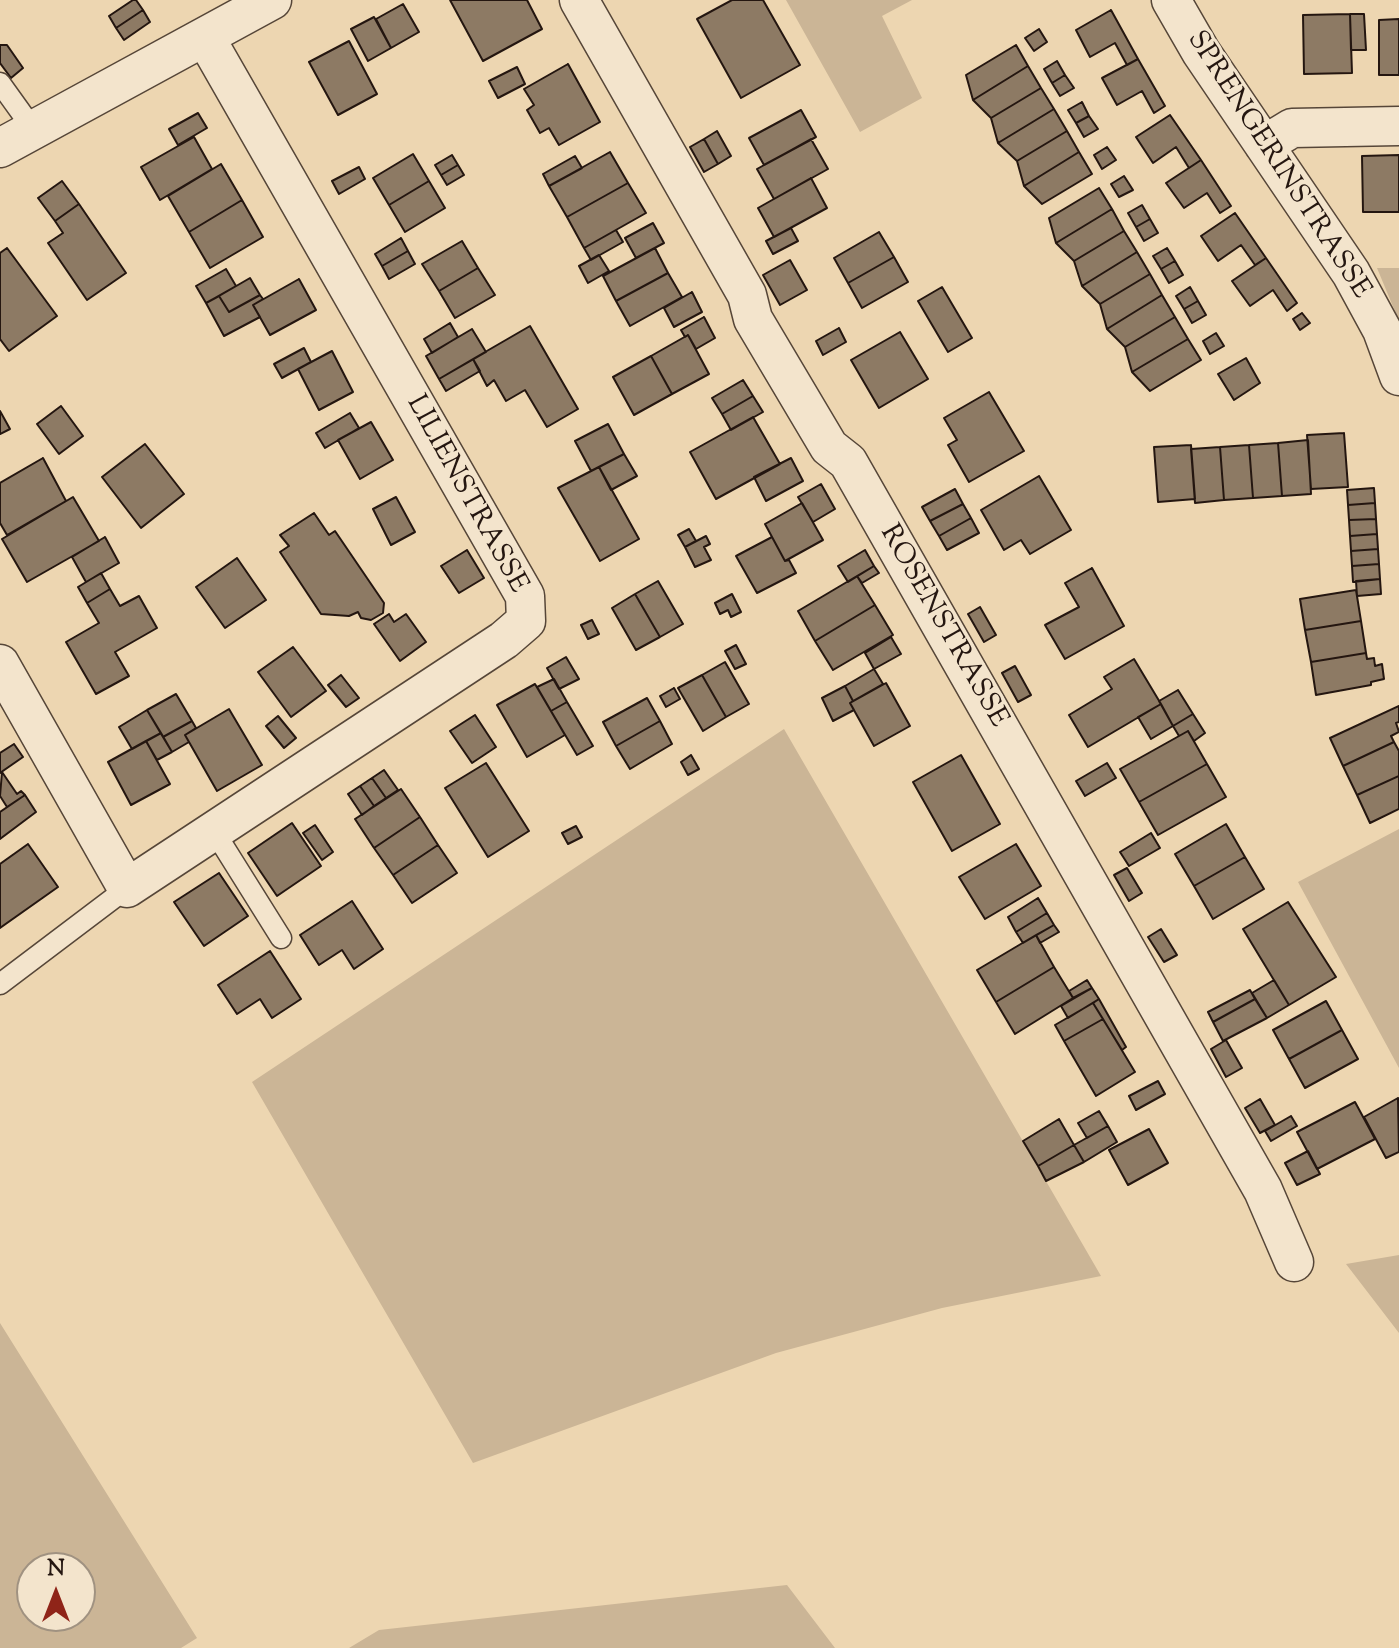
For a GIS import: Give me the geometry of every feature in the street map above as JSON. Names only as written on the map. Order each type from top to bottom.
[{"type":"street","points":[[0,148],[222,19],[272,0]]},
{"type":"street","name":"ROSENSTRASSE","points":[[579,0],[623,58],[747,295],[753,319],[829,447],[848,462],[856,475],[1263,1190],[1294,1262]]},
{"type":"street","name":"SPRENGERINSTRASSE","points":[[1171,0],[1201,52],[1351,273],[1382,330],[1399,376]]},
{"type":"street","name":"LILIENSTRASSE","points":[[127,888],[504,640],[526,621],[525,596],[222,19]]},
{"type":"street","points":[[1264,145],[1292,128],[1399,126]]},
{"type":"street","points":[[0,664],[127,888]]},
{"type":"lane","points":[[0,83],[33,129]]},
{"type":"lane","points":[[214,831],[281,938]]},
{"type":"lane","points":[[0,984],[127,888]]},
{"type":"shaded area","points":[[786,0],[912,0],[882,16],[922,98],[860,132]]},
{"type":"shaded area","points":[[1377,268],[1399,268],[1399,321]]},
{"type":"shaded area","points":[[784,729],[1101,1276],[942,1308],[776,1353],[473,1463],[252,1082]]},
{"type":"shaded area","points":[[1399,829],[1399,1068],[1298,882]]},
{"type":"shaded area","points":[[1399,1255],[1399,1333],[1346,1264]]},
{"type":"shaded area","points":[[0,1323],[197,1638],[181,1648],[0,1648]]},
{"type":"shaded area","points":[[787,1585],[835,1648],[349,1648],[379,1630]]},
{"type":"building","points":[[133,0],[143,10],[116,28],[109,16]]},
{"type":"building","points":[[450,0],[527,0],[542,29],[483,61]]},
{"type":"building","points":[[732,0],[763,0],[800,65],[741,98],[697,19]]},
{"type":"building","points":[[403,4],[419,32],[391,48],[376,19]]},
{"type":"building","points":[[143,10],[150,22],[124,40],[116,28]]},
{"type":"building","points":[[1111,10],[1138,59],[1127,65],[1115,43],[1090,57],[1076,30]]},
{"type":"building","points":[[1350,14],[1352,73],[1304,74],[1303,15]]},
{"type":"building","points":[[1350,14],[1364,14],[1366,50],[1351,50]]},
{"type":"building","points":[[374,17],[391,48],[368,61],[351,29]]},
{"type":"building","points":[[1399,19],[1399,75],[1379,75],[1379,20]]},
{"type":"building","points":[[1039,29],[1047,42],[1034,51],[1025,38]]},
{"type":"building","points":[[349,41],[377,94],[338,115],[309,62]]},
{"type":"building","points":[[0,45],[7,45],[23,68],[11,78],[0,63]]},
{"type":"building","points":[[1016,45],[1028,66],[973,100],[966,75]]},
{"type":"building","points":[[1138,59],[1165,106],[1154,113],[1142,91],[1117,105],[1102,78]]},
{"type":"building","points":[[1057,61],[1065,75],[1052,83],[1044,69]]},
{"type":"building","points":[[568,64],[600,122],[559,145],[549,128],[540,133],[527,110],[534,105],[524,89]]},
{"type":"building","points":[[1028,66],[1041,88],[991,118],[973,100]]},
{"type":"building","points":[[517,67],[525,84],[498,98],[489,81]]},
{"type":"building","points":[[1065,75],[1074,88],[1060,96],[1052,83]]},
{"type":"building","points":[[1041,88],[1054,109],[998,143],[991,118]]},
{"type":"building","points":[[1082,102],[1089,116],[1076,123],[1068,110]]},
{"type":"building","points":[[1054,109],[1067,131],[1017,161],[998,143]]},
{"type":"building","points":[[801,110],[816,137],[764,165],[749,138]]},
{"type":"building","points":[[198,113],[207,128],[178,145],[169,129]]},
{"type":"building","points":[[1170,115],[1201,160],[1189,168],[1176,147],[1153,163],[1136,137]]},
{"type":"building","points":[[1089,116],[1098,129],[1084,137],[1076,123]]},
{"type":"building","points":[[717,131],[731,156],[718,164],[704,139]]},
{"type":"building","points":[[1067,131],[1079,152],[1024,186],[1017,161]]},
{"type":"building","points":[[194,137],[212,169],[160,200],[141,167]]},
{"type":"building","points":[[704,139],[718,164],[704,172],[690,147]]},
{"type":"building","points":[[811,139],[828,169],[774,199],[757,169]]},
{"type":"building","points":[[1107,147],[1116,160],[1102,169],[1094,155]]},
{"type":"building","points":[[610,152],[628,183],[567,217],[549,186]]},
{"type":"building","points":[[1079,152],[1092,174],[1042,204],[1024,186]]},
{"type":"building","points":[[413,154],[429,181],[389,205],[373,178]]},
{"type":"building","points":[[452,155],[458,165],[441,175],[435,165]]},
{"type":"building","points":[[1399,155],[1399,212],[1363,212],[1362,156]]},
{"type":"building","points":[[575,156],[582,168],[549,186],[543,174]]},
{"type":"building","points":[[1201,160],[1231,206],[1220,213],[1207,193],[1184,208],[1166,183]]},
{"type":"building","points":[[221,164],[242,200],[189,232],[168,196]]},
{"type":"building","points":[[458,165],[464,175],[447,185],[441,175]]},
{"type":"building","points":[[359,167],[365,179],[339,194],[332,181]]},
{"type":"building","points":[[1124,176],[1133,190],[1119,197],[1111,184]]},
{"type":"building","points":[[811,178],[827,208],[774,237],[758,208]]},
{"type":"building","points":[[62,181],[79,204],[55,221],[38,198]]},
{"type":"building","points":[[429,181],[445,208],[405,232],[389,205]]},
{"type":"building","points":[[628,183],[646,213],[584,248],[567,217]]},
{"type":"building","points":[[1099,188],[1112,209],[1056,243],[1049,218]]},
{"type":"building","points":[[242,200],[263,237],[210,268],[189,232]]},
{"type":"building","points":[[79,204],[126,273],[87,300],[48,243],[63,233],[55,221]]},
{"type":"building","points":[[1142,205],[1150,219],[1136,227],[1128,213]]},
{"type":"building","points":[[1112,209],[1124,231],[1074,261],[1056,243]]},
{"type":"building","points":[[1235,213],[1266,258],[1255,265],[1241,245],[1218,261],[1201,236]]},
{"type":"building","points":[[1150,219],[1158,233],[1144,241],[1136,227]]},
{"type":"building","points":[[653,223],[664,243],[636,258],[625,238]]},
{"type":"building","points":[[791,228],[798,241],[773,254],[766,241]]},
{"type":"building","points":[[616,230],[623,242],[591,260],[584,248]]},
{"type":"building","points":[[1124,231],[1137,252],[1082,286],[1074,261]]},
{"type":"building","points":[[879,232],[894,257],[848,283],[834,258]]},
{"type":"building","points":[[401,238],[408,251],[382,266],[375,254]]},
{"type":"building","points":[[462,241],[478,268],[439,291],[422,264]]},
{"type":"building","points":[[7,248],[57,316],[9,351],[0,339],[0,253]]},
{"type":"building","points":[[655,248],[668,273],[616,301],[603,276]]},
{"type":"building","points":[[1167,248],[1175,261],[1161,269],[1153,256]]},
{"type":"building","points":[[408,251],[415,264],[389,279],[382,266]]},
{"type":"building","points":[[1137,252],[1150,274],[1100,304],[1082,286]]},
{"type":"building","points":[[599,255],[609,271],[588,283],[579,266]]},
{"type":"building","points":[[894,257],[908,282],[862,308],[848,283]]},
{"type":"building","points":[[1266,258],[1297,303],[1287,311],[1273,290],[1250,306],[1232,281]]},
{"type":"building","points":[[790,260],[807,290],[780,305],[763,275]]},
{"type":"building","points":[[1175,261],[1183,275],[1169,283],[1161,269]]},
{"type":"building","points":[[478,268],[495,295],[455,318],[439,291]]},
{"type":"building","points":[[226,269],[236,286],[206,303],[196,286]]},
{"type":"building","points":[[668,273],[682,297],[630,326],[616,301]]},
{"type":"building","points":[[1150,274],[1162,295],[1107,329],[1100,304]]},
{"type":"building","points":[[250,278],[260,295],[229,312],[219,296]]},
{"type":"building","points":[[299,279],[316,310],[270,335],[253,305]]},
{"type":"building","points":[[942,287],[972,338],[948,352],[918,301]]},
{"type":"building","points":[[1190,287],[1198,301],[1184,309],[1176,296]]},
{"type":"building","points":[[692,292],[702,312],[674,327],[664,308]]},
{"type":"building","points":[[260,295],[263,299],[253,305],[260,317],[224,336],[206,303],[219,296],[229,312]]},
{"type":"building","points":[[1162,295],[1175,317],[1125,347],[1107,329]]},
{"type":"building","points":[[1198,301],[1206,315],[1192,323],[1184,309]]},
{"type":"building","points":[[1302,313],[1310,323],[1300,330],[1293,319]]},
{"type":"building","points":[[704,317],[715,338],[696,349],[681,330]]},
{"type":"building","points":[[1175,317],[1188,339],[1132,372],[1125,347]]},
{"type":"building","points":[[450,323],[458,337],[432,353],[424,339]]},
{"type":"building","points":[[530,326],[578,409],[547,427],[525,390],[506,401],[494,380],[487,386],[473,359]]},
{"type":"building","points":[[839,328],[846,342],[823,355],[816,341]]},
{"type":"building","points":[[472,329],[486,352],[439,379],[426,356]]},
{"type":"building","points":[[900,332],[928,379],[879,408],[851,360]]},
{"type":"building","points":[[1216,333],[1224,346],[1210,354],[1203,341]]},
{"type":"building","points":[[688,335],[709,374],[672,394],[651,356]]},
{"type":"building","points":[[1188,339],[1201,360],[1150,391],[1132,372]]},
{"type":"building","points":[[304,348],[311,362],[282,378],[274,364]]},
{"type":"building","points":[[332,351],[353,392],[319,410],[298,369]]},
{"type":"building","points":[[651,356],[672,394],[634,415],[613,377]]},
{"type":"building","points":[[1246,358],[1260,383],[1234,400],[1218,374]]},
{"type":"building","points":[[473,359],[480,371],[446,391],[439,379]]},
{"type":"building","points":[[743,380],[753,396],[722,414],[712,398]]},
{"type":"building","points":[[989,392],[1024,451],[969,482],[948,445],[957,440],[944,418]]},
{"type":"building","points":[[753,396],[763,412],[731,430],[722,414]]},
{"type":"building","points":[[61,406],[83,436],[59,454],[37,424]]},
{"type":"building","points":[[0,411],[10,429],[0,434]]},
{"type":"building","points":[[350,413],[359,428],[325,448],[316,433]]},
{"type":"building","points":[[753,417],[780,464],[716,499],[690,452]]},
{"type":"building","points":[[371,422],[393,460],[360,479],[338,440]]},
{"type":"building","points":[[608,424],[624,454],[591,471],[575,441]]},
{"type":"building","points":[[1344,433],[1348,487],[1311,489],[1307,435]]},
{"type":"building","points":[[1308,440],[1311,494],[1282,496],[1278,443]]},
{"type":"building","points":[[1278,443],[1282,496],[1253,498],[1249,445]]},
{"type":"building","points":[[145,444],[184,494],[141,528],[102,477]]},
{"type":"building","points":[[1191,445],[1195,499],[1158,502],[1154,447]]},
{"type":"building","points":[[1249,445],[1253,498],[1224,500],[1220,447]]},
{"type":"building","points":[[1220,447],[1224,500],[1195,503],[1191,449]]},
{"type":"building","points":[[624,454],[637,476],[611,490],[599,467]]},
{"type":"building","points":[[43,458],[66,501],[7,535],[0,523],[0,483]]},
{"type":"building","points":[[791,458],[803,481],[766,501],[754,477]]},
{"type":"building","points":[[599,467],[639,539],[600,561],[558,488]]},
{"type":"building","points":[[1039,476],[1071,530],[1030,554],[1021,540],[1004,550],[981,510]]},
{"type":"building","points":[[821,484],[835,509],[813,522],[798,497]]},
{"type":"building","points":[[1374,488],[1375,503],[1348,505],[1347,490]]},
{"type":"building","points":[[955,489],[963,504],[930,521],[922,507]]},
{"type":"building","points":[[73,497],[99,541],[27,582],[2,539]]},
{"type":"building","points":[[396,497],[415,532],[391,545],[373,509]]},
{"type":"building","points":[[802,503],[823,540],[785,561],[765,524]]},
{"type":"building","points":[[1375,503],[1376,519],[1349,520],[1348,505]]},
{"type":"building","points":[[963,504],[971,518],[939,536],[930,521]]},
{"type":"building","points":[[314,513],[329,535],[335,531],[384,603],[383,613],[371,620],[361,618],[358,612],[349,616],[321,614],[280,552],[289,546],[280,535]]},
{"type":"building","points":[[971,518],[979,533],[947,550],[939,536]]},
{"type":"building","points":[[1376,519],[1377,534],[1350,536],[1349,520]]},
{"type":"building","points":[[689,529],[696,541],[685,547],[678,535]]},
{"type":"building","points":[[1377,534],[1378,549],[1351,551],[1350,536]]},
{"type":"building","points":[[706,536],[710,544],[704,547],[711,560],[695,567],[685,547]]},
{"type":"building","points":[[105,537],[119,563],[86,582],[72,557]]},
{"type":"building","points":[[772,537],[785,561],[789,560],[796,573],[757,593],[736,556]]},
{"type":"building","points":[[1378,549],[1379,564],[1352,566],[1351,551]]},
{"type":"building","points":[[467,550],[484,578],[459,593],[441,566]]},
{"type":"building","points":[[865,550],[874,566],[848,582],[838,566]]},
{"type":"building","points":[[237,558],[266,600],[225,628],[196,587]]},
{"type":"building","points":[[1379,564],[1380,579],[1353,582],[1352,566]]},
{"type":"building","points":[[874,566],[879,573],[862,583],[857,576]]},
{"type":"building","points":[[1092,568],[1124,626],[1065,659],[1045,625],[1079,607],[1065,583]]},
{"type":"building","points":[[101,573],[110,589],[87,603],[78,587]]},
{"type":"building","points":[[857,576],[875,605],[815,641],[798,611]]},
{"type":"building","points":[[1380,579],[1381,594],[1357,596],[1356,581]]},
{"type":"building","points":[[658,581],[683,624],[660,637],[635,594]]},
{"type":"building","points":[[110,589],[120,606],[139,596],[157,628],[115,652],[129,676],[96,694],[66,642],[99,623],[87,603]]},
{"type":"building","points":[[1356,590],[1361,621],[1305,630],[1300,599]]},
{"type":"building","points":[[635,594],[660,637],[636,650],[612,608]]},
{"type":"building","points":[[732,594],[741,612],[731,617],[728,610],[720,614],[715,603]]},
{"type":"building","points":[[875,605],[893,635],[833,670],[815,641]]},
{"type":"building","points":[[980,607],[996,635],[984,642],[968,614]]},
{"type":"building","points":[[389,614],[394,622],[406,614],[426,642],[400,661],[374,624]]},
{"type":"building","points":[[592,620],[599,634],[588,639],[581,625]]},
{"type":"building","points":[[1361,621],[1366,653],[1311,662],[1305,630]]},
{"type":"building","points":[[891,637],[901,654],[874,669],[865,653]]},
{"type":"building","points":[[736,645],[746,664],[735,669],[725,651]]},
{"type":"building","points":[[293,647],[326,691],[291,717],[258,672]]},
{"type":"building","points":[[1366,653],[1367,659],[1374,658],[1375,666],[1382,664],[1384,679],[1371,682],[1371,685],[1316,695],[1311,662]]},
{"type":"building","points":[[566,657],[579,679],[559,689],[547,668]]},
{"type":"building","points":[[1134,659],[1161,704],[1088,747],[1069,715],[1112,689],[1104,677]]},
{"type":"building","points":[[725,662],[749,704],[726,717],[702,675]]},
{"type":"building","points":[[1015,666],[1031,695],[1018,702],[1002,673]]},
{"type":"building","points":[[874,669],[883,684],[853,701],[845,686]]},
{"type":"building","points":[[341,675],[359,698],[346,707],[328,685]]},
{"type":"building","points":[[702,675],[726,717],[703,731],[678,688]]},
{"type":"building","points":[[554,679],[567,702],[551,711],[537,687]]},
{"type":"building","points":[[886,683],[910,726],[874,746],[850,703]]},
{"type":"building","points":[[535,684],[565,735],[527,757],[497,705]]},
{"type":"building","points":[[845,686],[854,710],[833,721],[822,698]]},
{"type":"building","points":[[674,688],[680,699],[666,707],[660,696]]},
{"type":"building","points":[[1178,690],[1193,714],[1173,726],[1159,701]]},
{"type":"building","points":[[176,694],[192,721],[163,737],[147,710]]},
{"type":"building","points":[[647,698],[660,721],[616,746],[603,722]]},
{"type":"building","points":[[567,702],[593,746],[577,755],[551,711]]},
{"type":"building","points":[[1161,704],[1173,726],[1151,739],[1138,717]]},
{"type":"building","points":[[1399,706],[1399,722],[1396,723],[1399,732],[1391,736],[1394,742],[1343,766],[1330,738]]},
{"type":"building","points":[[229,709],[262,765],[217,791],[185,735]]},
{"type":"building","points":[[147,710],[161,733],[132,749],[119,727]]},
{"type":"building","points":[[1193,714],[1205,733],[1194,741],[1188,731],[1179,736],[1173,726]]},
{"type":"building","points":[[475,715],[496,747],[472,763],[450,731]]},
{"type":"building","points":[[278,716],[296,738],[284,748],[266,726]]},
{"type":"building","points":[[192,721],[196,728],[185,735],[189,742],[172,752],[163,737]]},
{"type":"building","points":[[660,721],[672,744],[630,769],[616,746]]},
{"type":"building","points":[[1188,731],[1207,764],[1139,802],[1120,769]]},
{"type":"building","points":[[161,733],[172,752],[157,760],[146,741]]},
{"type":"building","points":[[146,741],[170,784],[131,805],[108,762]]},
{"type":"building","points":[[1394,742],[1399,751],[1399,776],[1357,795],[1343,766]]},
{"type":"building","points":[[14,744],[23,757],[0,773],[0,753]]},
{"type":"building","points":[[691,755],[699,769],[688,775],[681,762]]},
{"type":"building","points":[[961,755],[1000,824],[952,851],[913,782]]},
{"type":"building","points":[[486,763],[529,831],[488,857],[445,788]]},
{"type":"building","points":[[1107,763],[1116,778],[1085,796],[1076,781]]},
{"type":"building","points":[[1207,764],[1226,797],[1158,835],[1139,802]]},
{"type":"building","points":[[384,770],[398,790],[386,798],[372,778]]},
{"type":"building","points":[[2,772],[17,794],[21,791],[25,795],[7,807],[0,796]]},
{"type":"building","points":[[1399,776],[1399,809],[1370,823],[1357,795]]},
{"type":"building","points":[[372,778],[386,798],[374,806],[360,786]]},
{"type":"building","points":[[360,786],[374,806],[362,815],[348,794]]},
{"type":"building","points":[[401,789],[420,817],[374,848],[355,819]]},
{"type":"building","points":[[25,795],[36,812],[0,839],[0,812]]},
{"type":"building","points":[[420,817],[438,845],[393,875],[374,848]]},
{"type":"building","points":[[292,823],[321,866],[277,896],[248,853]]},
{"type":"building","points":[[1226,824],[1245,857],[1194,886],[1175,854]]},
{"type":"building","points":[[315,825],[333,852],[322,860],[303,833]]},
{"type":"building","points":[[576,826],[582,837],[568,844],[562,833]]},
{"type":"building","points":[[1151,833],[1160,848],[1129,866],[1120,852]]},
{"type":"building","points":[[28,844],[58,887],[0,928],[0,864]]},
{"type":"building","points":[[1016,844],[1041,886],[985,919],[959,877]]},
{"type":"building","points":[[438,845],[457,873],[412,903],[393,875]]},
{"type":"building","points":[[1245,857],[1264,889],[1213,919],[1194,886]]},
{"type":"building","points":[[1127,868],[1142,893],[1129,901],[1114,875]]},
{"type":"building","points":[[219,873],[248,916],[204,946],[174,902]]},
{"type":"building","points":[[1038,898],[1047,913],[1016,932],[1008,917]]},
{"type":"building","points":[[352,901],[383,949],[354,969],[342,950],[319,965],[300,935]]},
{"type":"building","points":[[1288,902],[1336,977],[1289,1005],[1243,929]]},
{"type":"building","points":[[1047,913],[1054,925],[1023,943],[1016,932]]},
{"type":"building","points":[[1054,925],[1059,932],[1040,943],[1036,935]]},
{"type":"building","points":[[1161,929],[1177,955],[1164,962],[1148,937]]},
{"type":"building","points":[[1036,935],[1054,967],[996,1002],[977,970]]},
{"type":"building","points":[[270,951],[301,999],[272,1018],[260,999],[237,1014],[218,985]]},
{"type":"building","points":[[1054,967],[1073,998],[1015,1034],[996,1002]]},
{"type":"building","points":[[1087,980],[1092,988],[1073,998],[1069,991]]},
{"type":"building","points":[[1274,980],[1289,1005],[1267,1018],[1252,993]]},
{"type":"building","points":[[1092,988],[1099,999],[1068,1018],[1061,1006]]},
{"type":"building","points":[[1250,990],[1255,999],[1213,1022],[1208,1012]]},
{"type":"building","points":[[1099,999],[1126,1047],[1122,1050],[1093,1003]]},
{"type":"building","points":[[1255,999],[1267,1018],[1223,1041],[1213,1022]]},
{"type":"building","points":[[1326,1001],[1342,1030],[1289,1059],[1273,1030]]},
{"type":"building","points":[[1093,1003],[1103,1019],[1064,1041],[1055,1025]]},
{"type":"building","points":[[1103,1019],[1135,1072],[1096,1096],[1064,1041]]},
{"type":"building","points":[[1342,1030],[1358,1059],[1305,1088],[1289,1059]]},
{"type":"building","points":[[1226,1040],[1242,1068],[1226,1077],[1211,1049]]},
{"type":"building","points":[[1158,1081],[1165,1094],[1136,1110],[1129,1096]]},
{"type":"building","points":[[1398,1098],[1399,1152],[1386,1158],[1364,1117]]},
{"type":"building","points":[[1260,1099],[1275,1125],[1260,1133],[1245,1108]]},
{"type":"building","points":[[1355,1102],[1375,1139],[1317,1169],[1297,1132]]},
{"type":"building","points":[[1099,1111],[1108,1126],[1087,1138],[1078,1123]]},
{"type":"building","points":[[1291,1116],[1297,1126],[1271,1141],[1265,1131]]},
{"type":"building","points":[[1059,1119],[1074,1145],[1038,1166],[1023,1141]]},
{"type":"building","points":[[1108,1126],[1117,1142],[1084,1162],[1074,1145]]},
{"type":"building","points":[[1149,1129],[1168,1163],[1128,1185],[1109,1150]]},
{"type":"building","points":[[1074,1145],[1084,1162],[1046,1181],[1038,1166]]},
{"type":"building","points":[[1308,1151],[1320,1174],[1297,1185],[1285,1163]]}]
